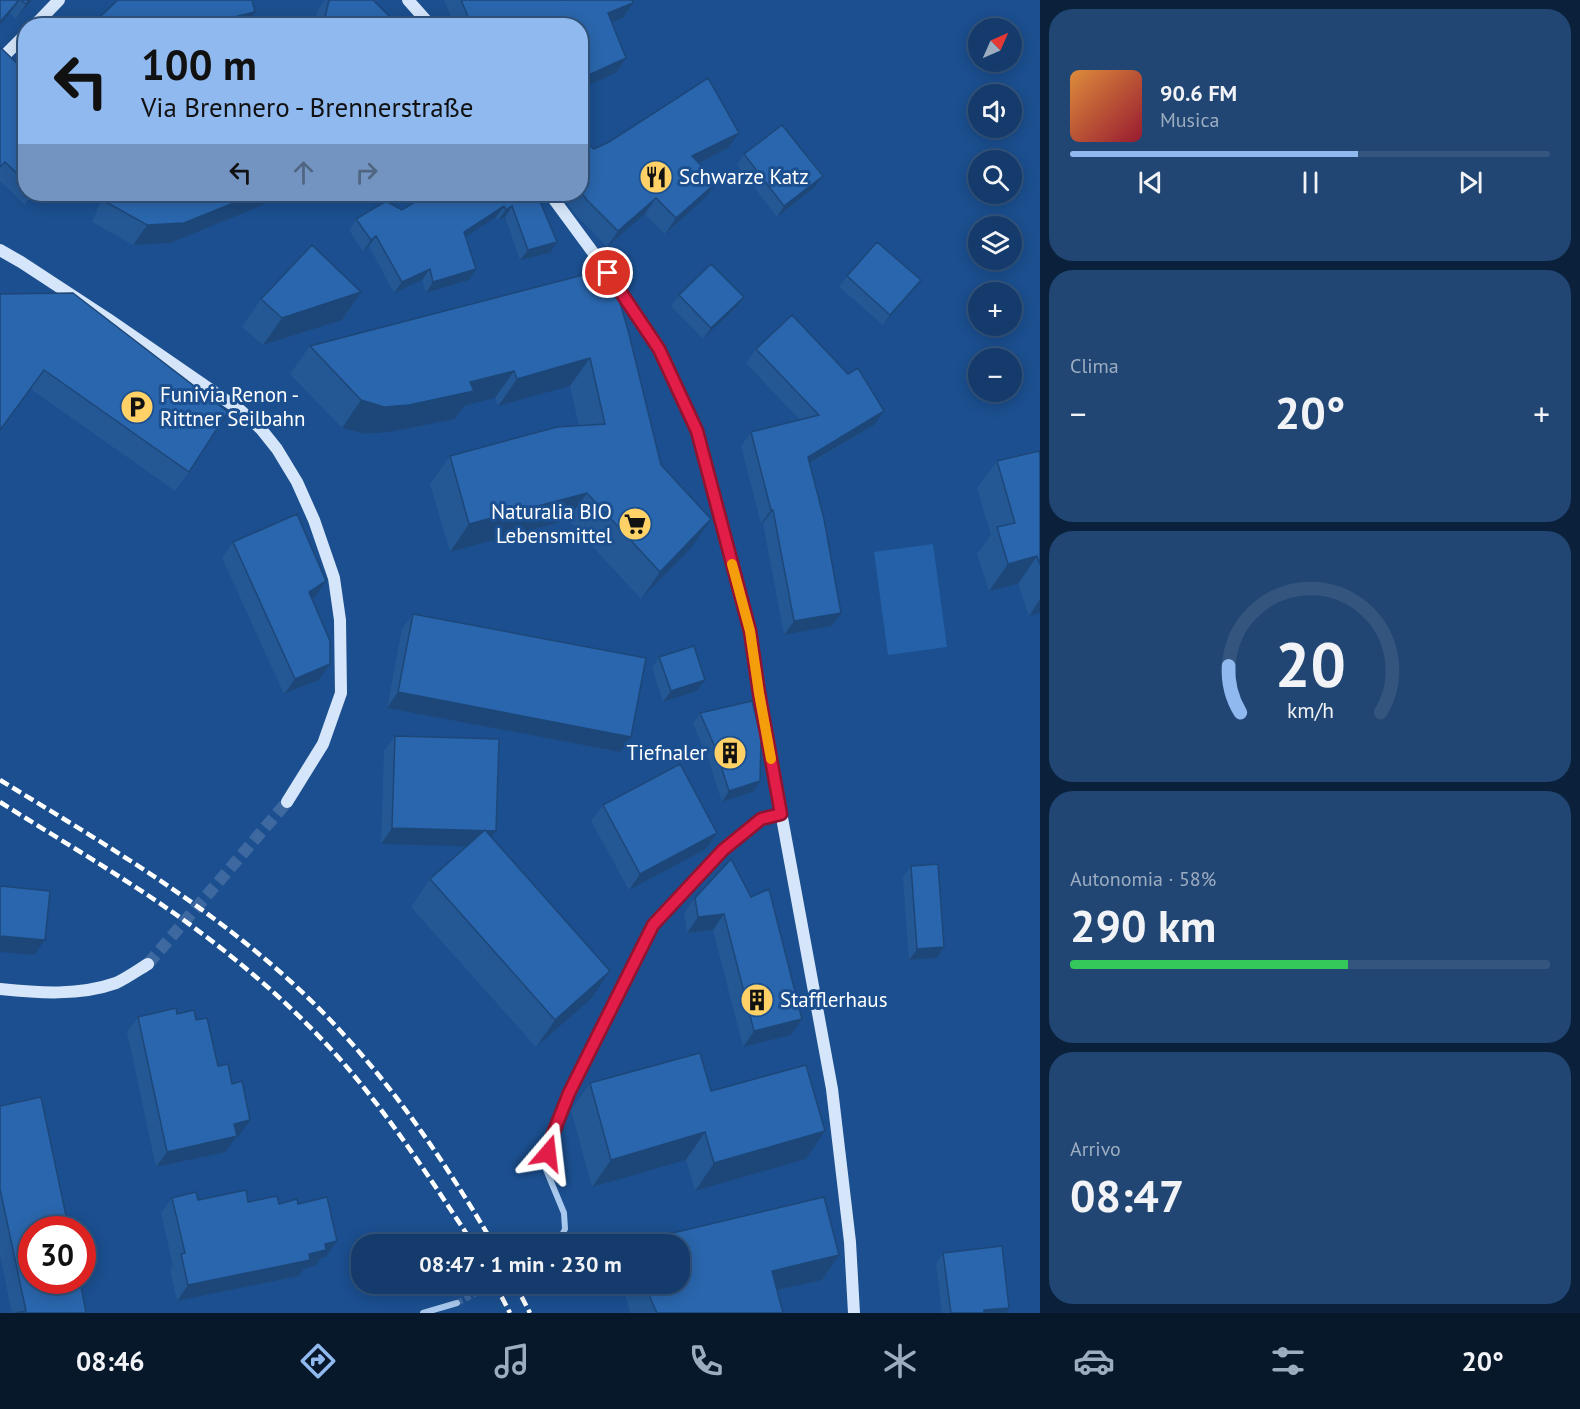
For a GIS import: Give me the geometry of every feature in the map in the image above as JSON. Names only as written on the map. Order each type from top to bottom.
[{"type":"street","points":[[42,18],[59,0]]},
{"type":"street","points":[[408,0],[424,18]]},
{"type":"street","points":[[0,60],[18,42]]},
{"type":"street","points":[[555,201],[603,266],[659,349],[697,431],[750,631],[759,693],[832,1089],[850,1242],[854,1313]]},
{"type":"street","points":[[0,250],[240,410],[261,429],[277,449],[297,482],[314,520],[334,578],[340,620],[341,693],[323,744],[287,802]]},
{"type":"street","points":[[563,1234],[565,1230],[564,1213],[545,1167],[551,1139],[569,1093],[653,925],[723,850],[761,819],[781,814]]},
{"type":"street","points":[[0,989],[80,992],[117,982],[148,964]]},
{"type":"street","points":[[423,1313],[440,1311],[457,1303]]},
{"type":"shaded area","points":[[933,544],[947,647],[888,655],[874,552]]},
{"type":"building","points":[[0,0],[19,0],[0,22]]},
{"type":"building","points":[[118,0],[252,0],[255,12],[230,18],[99,18]]},
{"type":"building","points":[[329,0],[373,0],[391,18],[325,18]]},
{"type":"building","points":[[461,0],[632,0],[633,3],[608,13],[626,58],[588,75],[588,18],[469,18]]},
{"type":"building","points":[[0,47],[18,64],[18,174],[5,162],[0,167]]},
{"type":"building","points":[[708,78],[739,133],[692,156],[717,182],[676,218],[656,198],[618,231],[588,201],[588,144],[594,149],[609,142]]},
{"type":"building","points":[[782,125],[823,176],[784,206],[744,154]]},
{"type":"building","points":[[239,201],[184,223],[147,225],[106,202]]},
{"type":"building","points":[[386,201],[402,210],[417,201],[540,201],[557,242],[528,250],[512,206],[506,210],[504,206],[464,232],[476,269],[433,282],[430,269],[402,282],[376,236],[371,240],[356,219]]},
{"type":"building","points":[[877,242],[921,280],[890,315],[847,276]]},
{"type":"building","points":[[312,245],[361,292],[282,318],[261,299]]},
{"type":"building","points":[[711,264],[744,297],[711,328],[679,295]]},
{"type":"building","points":[[610,268],[629,334],[661,465],[711,519],[660,572],[587,493],[469,524],[450,456],[557,427],[605,424],[590,358],[517,379],[514,371],[470,382],[474,391],[409,405],[384,407],[361,400],[310,346]]},
{"type":"building","points":[[73,293],[228,412],[189,472],[44,370],[0,430],[0,294]]},
{"type":"building","points":[[792,315],[848,374],[858,368],[884,411],[808,457],[824,519],[841,613],[794,621],[773,510],[771,510],[751,432],[819,415],[756,349]]},
{"type":"building","points":[[1039,451],[1040,565],[1037,556],[1008,564],[997,527],[1015,523],[997,461]]},
{"type":"building","points":[[297,514],[326,581],[309,592],[330,641],[330,664],[295,679],[233,542]]},
{"type":"building","points":[[413,614],[646,658],[631,737],[398,692]]},
{"type":"building","points":[[694,646],[705,680],[671,691],[659,657]]},
{"type":"building","name":"Tiefnaler","points":[[752,701],[761,738],[760,781],[729,791],[715,747],[700,713]]},
{"type":"building","points":[[395,736],[499,739],[496,831],[392,828]]},
{"type":"building","points":[[680,764],[717,833],[640,874],[603,805]]},
{"type":"building","points":[[485,830],[610,971],[555,1020],[430,879]]},
{"type":"building","points":[[731,859],[751,897],[769,889],[802,1019],[754,1031],[724,914],[698,917],[695,898]]},
{"type":"building","points":[[938,864],[944,947],[917,949],[911,866]]},
{"type":"building","points":[[0,886],[50,891],[45,940],[0,936]]},
{"type":"building","points":[[176,1008],[177,1014],[194,1010],[196,1020],[207,1018],[218,1066],[228,1064],[232,1084],[242,1081],[250,1120],[234,1124],[237,1136],[167,1152],[138,1017]]},
{"type":"building","points":[[700,1053],[711,1091],[806,1065],[825,1131],[714,1163],[705,1132],[611,1160],[590,1083]]},
{"type":"building","points":[[41,1097],[66,1216],[18,1216],[18,1273],[0,1189],[0,1106]]},
{"type":"building","points":[[246,1190],[248,1202],[277,1196],[279,1204],[297,1199],[298,1204],[327,1197],[337,1241],[325,1244],[326,1250],[309,1254],[310,1260],[188,1285],[181,1254],[185,1253],[172,1198],[196,1192],[198,1200]]},
{"type":"building","points":[[824,1197],[839,1255],[772,1271],[783,1313],[657,1313],[649,1294],[690,1294],[690,1234],[669,1234]]},
{"type":"building","points":[[1002,1246],[1009,1308],[984,1310],[984,1313],[951,1313],[943,1253]]},
{"type":"building","points":[[22,1294],[82,1294],[86,1313],[15,1313],[26,1311]]},
{"type":"tunnel","points":[[148,964],[287,802]]},
{"type":"tunnel","points":[[457,1303],[475,1294]]},
{"type":"railway","points":[[0,780],[183,896],[268,962],[308,998],[346,1037],[388,1086],[444,1164],[487,1234]]},
{"type":"railway","points":[[0,802],[151,897],[232,957],[283,1001],[330,1048],[369,1095],[406,1144],[467,1234]]},
{"type":"railway","points":[[500,1294],[510,1313]]},
{"type":"railway","points":[[520,1294],[530,1313]]},
{"type":"slow traffic","points":[[732,564],[750,631],[771,759]]},
{"type":"place","name":"Schwarze Katz","points":[[656,177]]},
{"type":"place","name":"Funivia Renon - Rittner Seilbahn","points":[[137,407]]},
{"type":"place","name":"Naturalia BIO Lebensmittel","points":[[635,524]]},
{"type":"place","name":"Tiefnaler","points":[[730,753]]},
{"type":"place","name":"Stafflerhaus","points":[[757,1000]]},
{"type":"route","points":[[548,1153],[569,1093],[653,925],[723,850],[761,819],[781,814],[750,631],[697,431],[659,349],[608,273]]}]
